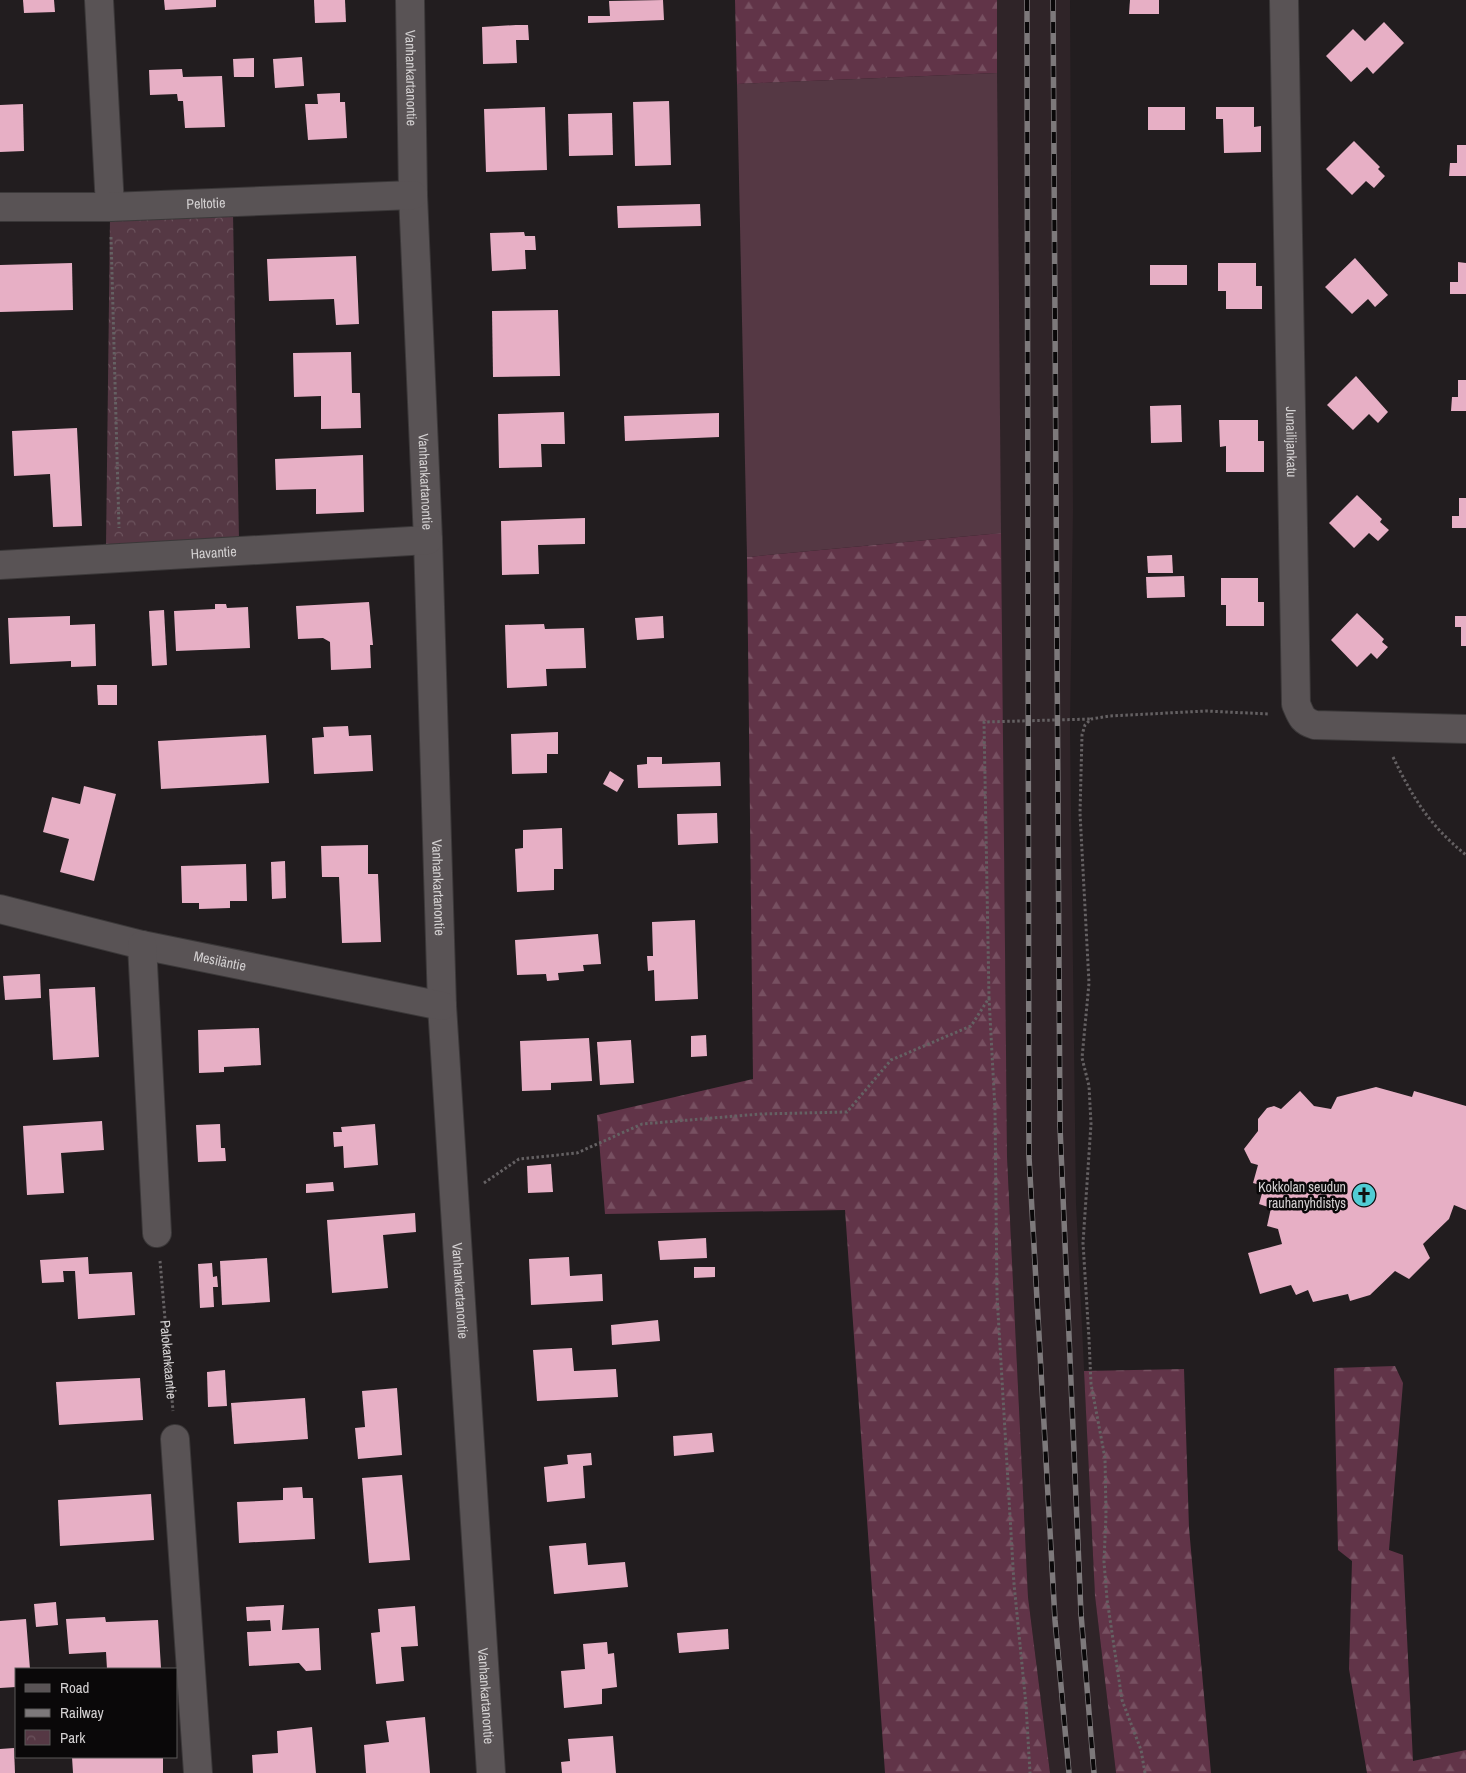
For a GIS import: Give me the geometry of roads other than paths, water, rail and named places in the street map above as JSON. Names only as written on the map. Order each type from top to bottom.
[{"type":"street","points":[[99,0],[110,206]]},
{"type":"street","name":"Vanhankartanontie","points":[[410,0],[412,196],[428,540],[442,1006],[491,1773]]},
{"type":"street","name":"Junailijankatu","points":[[1284,0],[1296,704],[1301,718],[1305,722],[1315,725],[1466,729]]},
{"type":"street","name":"Peltotie","points":[[0,207],[110,206],[412,196]]},
{"type":"street","name":"Havantie","points":[[0,566],[428,540]]},
{"type":"street","name":"Mesiläntie","points":[[0,910],[142,945],[442,1006]]},
{"type":"street","points":[[142,945],[157,1233]]},
{"type":"street","points":[[175,1440],[198,1773]]},
{"type":"railway","points":[[1027,0],[1029,1157],[1055,1620],[1069,1773]]},
{"type":"railway","points":[[1053,0],[1060,1127],[1081,1614],[1094,1773]]},
{"type":"place","name":"Kokkolan seudun rauhanyhdistys","points":[[1364,1195]]}]
